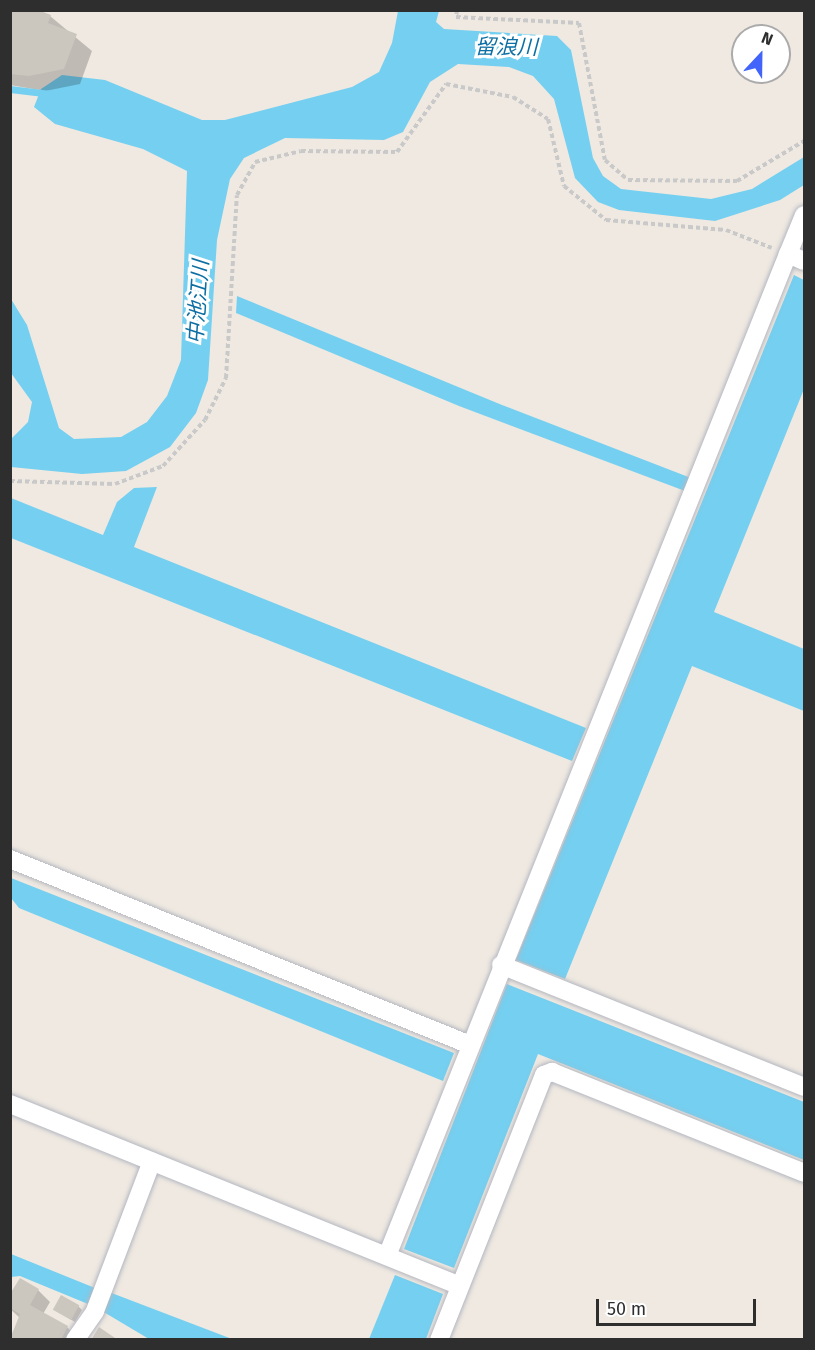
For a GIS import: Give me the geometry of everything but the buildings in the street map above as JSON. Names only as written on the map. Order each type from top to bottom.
[{"type":"street","points":[[387,1256],[501,965],[796,257],[804,215]]},
{"type":"street","points":[[10,859],[470,1045]]},
{"type":"street","points":[[501,965],[804,1086]]},
{"type":"street","points":[[440,1339],[544,1075],[552,1072],[804,1173]]},
{"type":"street","points":[[10,1104],[460,1286]]},
{"type":"street","points":[[75,1340],[95,1311],[152,1161]]},
{"type":"path","points":[[457,10],[456,17],[579,23],[605,160],[628,180],[737,181],[804,141]]},
{"type":"path","points":[[10,481],[115,484],[163,466],[205,420],[226,378],[237,195],[255,162],[301,151],[397,152],[446,84],[513,97],[548,119],[564,186],[606,220],[726,230],[796,257]]},
{"type":"water","points":[[398,11],[439,11],[436,22],[444,29],[557,36],[571,50],[593,158],[603,176],[621,189],[711,199],[752,189],[804,157],[804,185],[780,200],[715,221],[619,210],[598,202],[575,178],[554,99],[533,76],[509,67],[458,64],[430,82],[403,132],[384,140],[285,138],[244,158],[230,179],[217,240],[208,380],[196,413],[170,447],[126,471],[82,474],[11,467],[11,439],[28,422],[32,402],[11,373],[11,299],[27,325],[59,428],[74,439],[121,437],[147,422],[167,396],[181,360],[187,171],[143,149],[55,124],[34,107],[41,89],[62,75],[105,80],[202,120],[225,120],[352,87],[379,72],[392,43]]},
{"type":"water","points":[[794,275],[804,280],[804,389],[714,612],[804,649],[804,711],[692,666],[565,979],[516,960]]},
{"type":"water","points":[[237,296],[502,405],[691,478],[685,491],[459,406],[236,313]]},
{"type":"water","points":[[157,487],[134,547],[586,728],[572,761],[11,538],[11,498],[103,535],[117,502],[134,488]]},
{"type":"water","points":[[11,878],[454,1053],[443,1081],[19,908],[11,898]]},
{"type":"water","points":[[507,984],[804,1102],[804,1160],[538,1054],[454,1268],[404,1249]]},
{"type":"water","points":[[11,1254],[95,1288],[88,1304],[20,1276],[11,1277]]},
{"type":"water","points":[[395,1275],[443,1294],[426,1339],[369,1339]]},
{"type":"water","points":[[109,1292],[232,1339],[149,1339],[102,1311]]},
{"type":"waterway","points":[[10,89],[48,94]]},
{"type":"water label","name":"留浪川","points":[[506,47]]},
{"type":"water label","name":"中池江川","points":[[198,302]]}]
